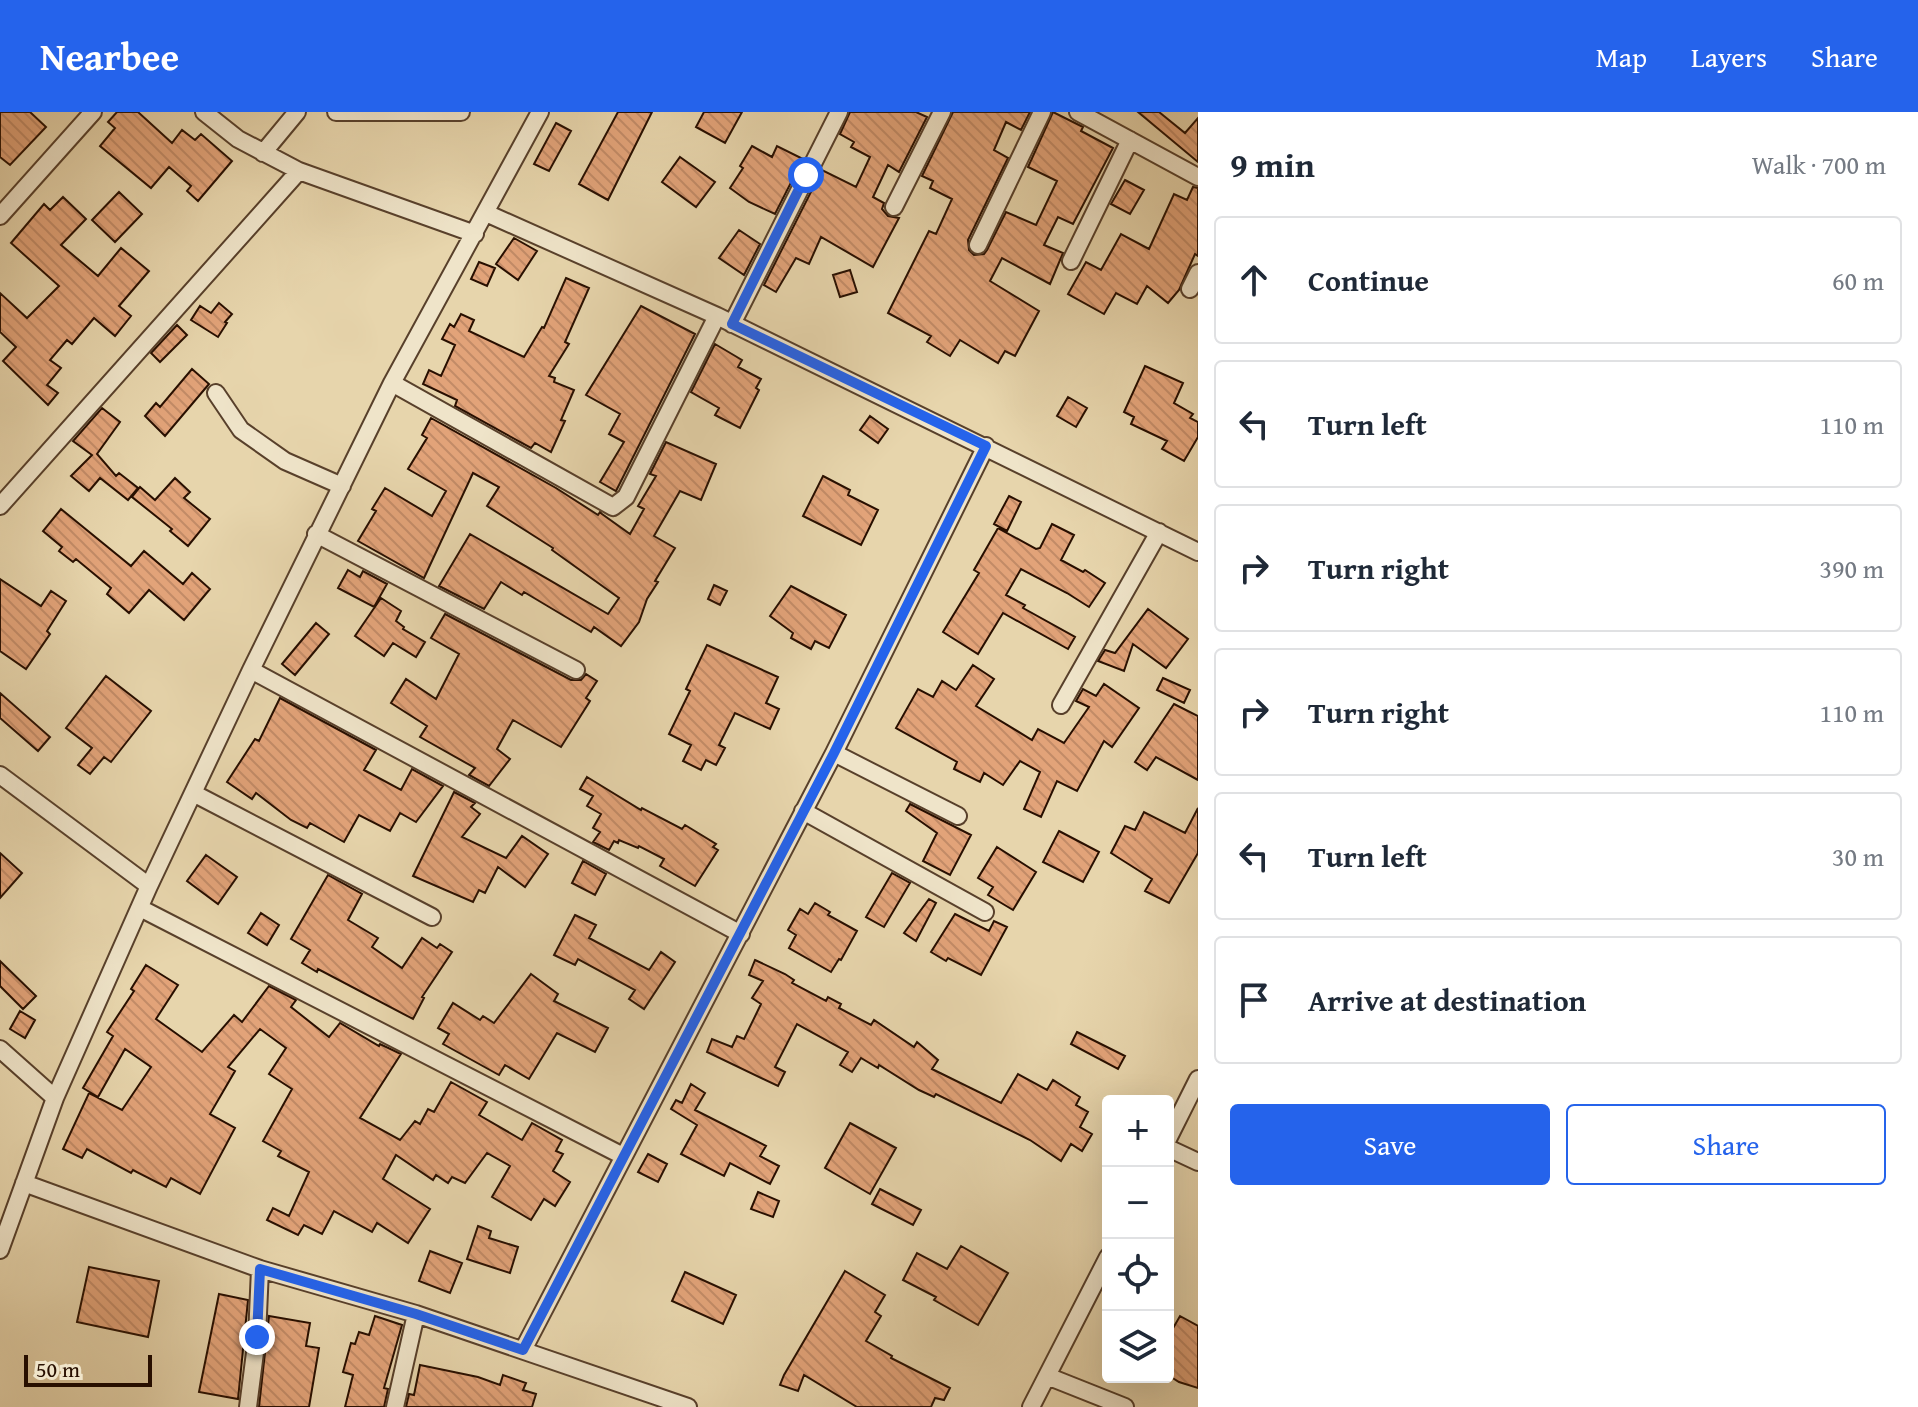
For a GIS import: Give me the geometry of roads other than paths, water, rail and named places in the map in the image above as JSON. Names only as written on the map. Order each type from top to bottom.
[{"type":"street","points":[[0,216],[93,112]]},
{"type":"street","points":[[204,112],[238,139],[299,171],[475,234]]},
{"type":"street","points":[[263,153],[297,112]]},
{"type":"street","points":[[336,112],[461,112]]},
{"type":"street","points":[[0,1250],[55,1098],[149,886],[251,670],[392,383],[540,112]]},
{"type":"street","points":[[732,324],[839,112]]},
{"type":"street","points":[[894,207],[942,112]]},
{"type":"street","points":[[978,245],[1042,112]]},
{"type":"street","points":[[1078,112],[1198,177]]},
{"type":"street","points":[[1071,261],[1130,140]]},
{"type":"street","points":[[0,506],[299,171]]},
{"type":"street","points":[[486,213],[717,316],[1198,552]]},
{"type":"street","points":[[1190,289],[1198,273]]},
{"type":"street","points":[[392,383],[613,507],[626,497],[717,316]]},
{"type":"street","points":[[216,393],[241,430],[285,461],[342,486]]},
{"type":"street","points":[[523,1350],[834,753],[986,446]]},
{"type":"street","points":[[1061,705],[1159,532]]},
{"type":"street","points":[[316,534],[576,670]]},
{"type":"street","points":[[251,670],[741,934]]},
{"type":"street","points":[[834,753],[958,816]]},
{"type":"street","points":[[0,775],[149,886]]},
{"type":"street","points":[[193,793],[432,917]]},
{"type":"street","points":[[803,811],[985,912]]},
{"type":"street","points":[[140,908],[623,1156]]},
{"type":"street","points":[[0,1049],[55,1098]]},
{"type":"street","points":[[1174,1127],[1198,1079]]},
{"type":"street","points":[[1174,1151],[1198,1162]]},
{"type":"street","points":[[24,1183],[260,1269],[416,1314],[688,1407]]},
{"type":"street","points":[[248,1407],[257,1337],[260,1269]]},
{"type":"street","points":[[1031,1407],[1102,1269]]},
{"type":"street","points":[[395,1407],[416,1314]]},
{"type":"street","points":[[1047,1376],[1125,1407]]}]
